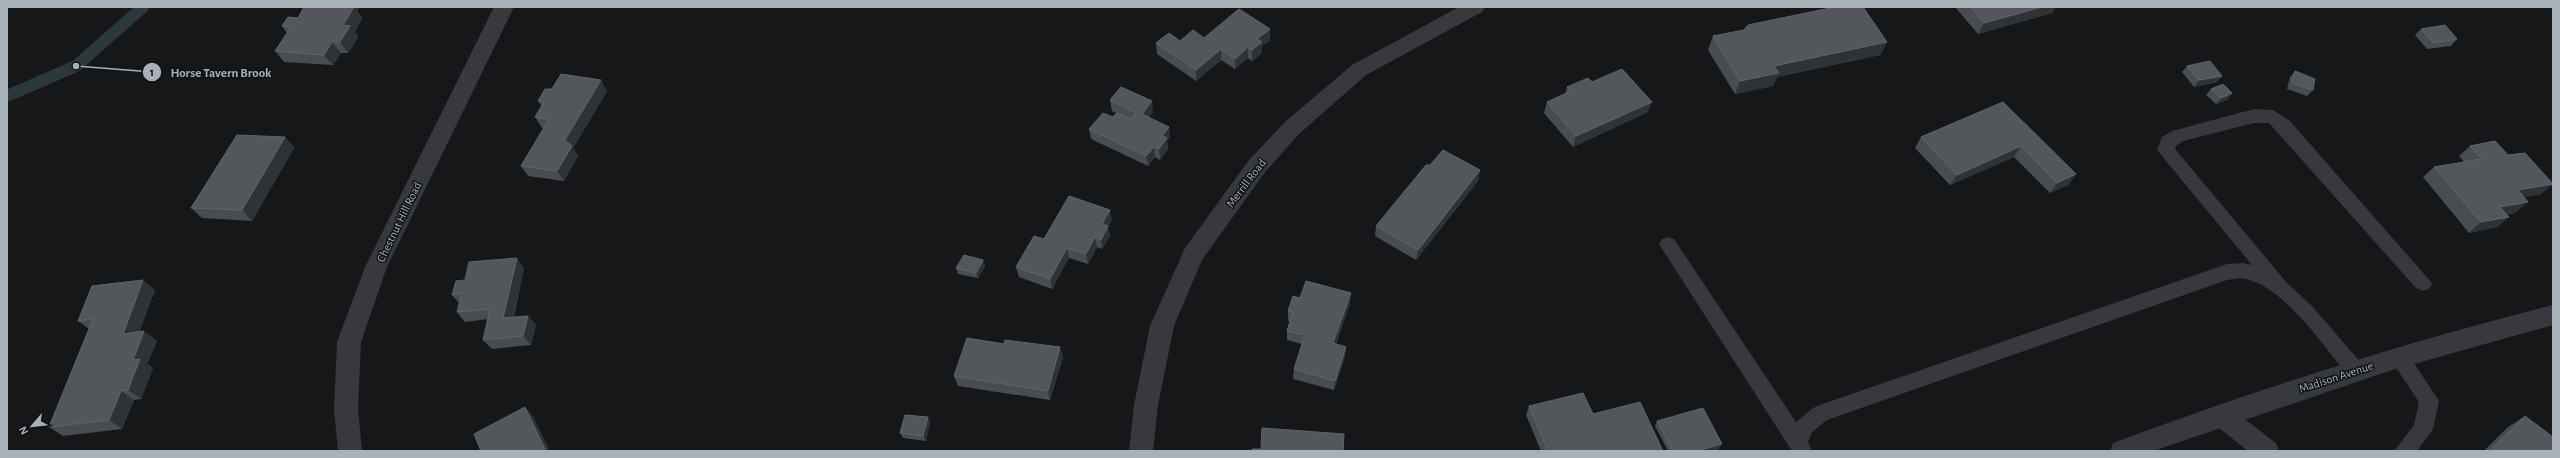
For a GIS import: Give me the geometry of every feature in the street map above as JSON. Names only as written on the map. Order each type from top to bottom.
[{"type":"street","name":"Chestnut Hill Road","points":[[350,451],[346,409],[349,342],[376,267],[504,7]]},
{"type":"street","name":"Merrill Road","points":[[1140,451],[1146,405],[1162,326],[1193,255],[1257,166],[1292,128],[1359,70],[1475,7]]},
{"type":"street","name":"Madison Avenue","points":[[2122,451],[2221,415],[2355,370],[2553,315]]},
{"type":"street","points":[[2221,415],[2267,451]]},
{"type":"lane","points":[[2355,370],[2174,160],[2166,150],[2168,142],[2178,136],[2254,116],[2273,117],[2283,125],[2423,283]]},
{"type":"lane","points":[[1668,244],[1800,447]]},
{"type":"lane","points":[[1800,447],[1804,426],[1820,414],[2206,278],[2227,272],[2246,271],[2268,280],[2288,294]]},
{"type":"lane","points":[[2399,357],[2429,401],[2423,429],[2404,451]]},
{"type":"building","points":[[304,7],[354,7],[343,25],[350,26],[340,42],[332,42],[324,55],[275,51],[291,27],[282,26],[288,17],[298,18]]},
{"type":"building","points":[[1835,7],[1863,7],[1887,42],[1774,66],[1779,73],[1740,81],[1713,36],[1744,30],[1748,25]]},
{"type":"building","points":[[1971,7],[2042,7],[1984,23]]},
{"type":"building","points":[[1239,9],[1270,29],[1257,39],[1262,42],[1252,50],[1248,47],[1235,59],[1221,49],[1196,70],[1156,43],[1169,33],[1180,41],[1193,30],[1204,38]]},
{"type":"building","points":[[2445,25],[2457,39],[2433,43],[2421,29]]},
{"type":"building","points":[[2210,61],[2222,76],[2199,80],[2187,66]]},
{"type":"building","points":[[1622,69],[1652,102],[1576,136],[1547,102],[1571,91],[1567,87],[1588,78],[1592,82]]},
{"type":"building","points":[[2295,71],[2315,79],[2313,90],[2292,83]]},
{"type":"building","points":[[561,74],[601,80],[565,140],[572,146],[557,171],[521,166],[549,119],[535,117],[544,102],[538,101],[545,89],[552,89]]},
{"type":"building","points":[[2223,84],[2232,93],[2221,98],[2211,89]]},
{"type":"building","points":[[1121,87],[1152,101],[1142,114],[1169,127],[1162,136],[1167,138],[1159,149],[1154,147],[1146,156],[1089,129],[1103,113],[1113,117],[1117,113],[1131,119],[1136,113],[1110,100]]},
{"type":"building","points":[[2003,102],[2076,174],[2057,183],[2021,146],[1957,175],[1921,137]]},
{"type":"building","points":[[237,135],[285,137],[242,210],[191,208]]},
{"type":"building","points":[[2495,141],[2508,155],[2525,153],[2553,184],[2518,190],[2528,202],[2500,207],[2509,217],[2481,222],[2434,167],[2482,159],[2470,146]]},
{"type":"building","points":[[1443,150],[1480,170],[1418,250],[1376,226],[1426,165],[1430,165]]},
{"type":"building","points":[[1069,196],[1110,210],[1102,224],[1108,226],[1101,240],[1095,237],[1086,254],[1067,248],[1050,279],[1016,267],[1034,236],[1044,239]]},
{"type":"building","points":[[964,255],[983,260],[976,273],[956,268]]},
{"type":"building","points":[[517,258],[503,318],[528,316],[523,336],[483,340],[490,309],[457,312],[462,293],[452,295],[456,281],[465,280],[469,262]]},
{"type":"building","points":[[143,280],[123,334],[144,331],[133,360],[140,359],[128,390],[121,391],[109,420],[49,427],[93,319],[78,321],[92,286]]},
{"type":"building","points":[[1306,281],[1351,293],[1333,343],[1346,347],[1335,381],[1294,369],[1305,335],[1287,331],[1293,312],[1288,311],[1293,296],[1300,298]]},
{"type":"building","points":[[967,338],[1004,344],[1005,340],[1060,347],[1048,391],[954,376]]},
{"type":"building","points":[[1583,393],[1593,414],[1640,402],[1663,451],[1548,451],[1529,406]]},
{"type":"building","points":[[525,407],[546,451],[481,451],[474,434]]},
{"type":"building","points":[[1703,408],[1722,444],[1696,451],[1673,451],[1657,421]]},
{"type":"building","points":[[905,415],[928,417],[923,436],[900,433]]},
{"type":"building","points":[[2525,416],[2553,437],[2553,451],[2490,451]]},
{"type":"building","points":[[1262,428],[1344,434],[1343,451],[1252,451],[1252,449],[1261,449]]},
{"type":"waterway","points":[[7,96],[76,66],[143,7]]},
{"type":"place","name":"Horse Tavern Brook","points":[[76,66]]}]
